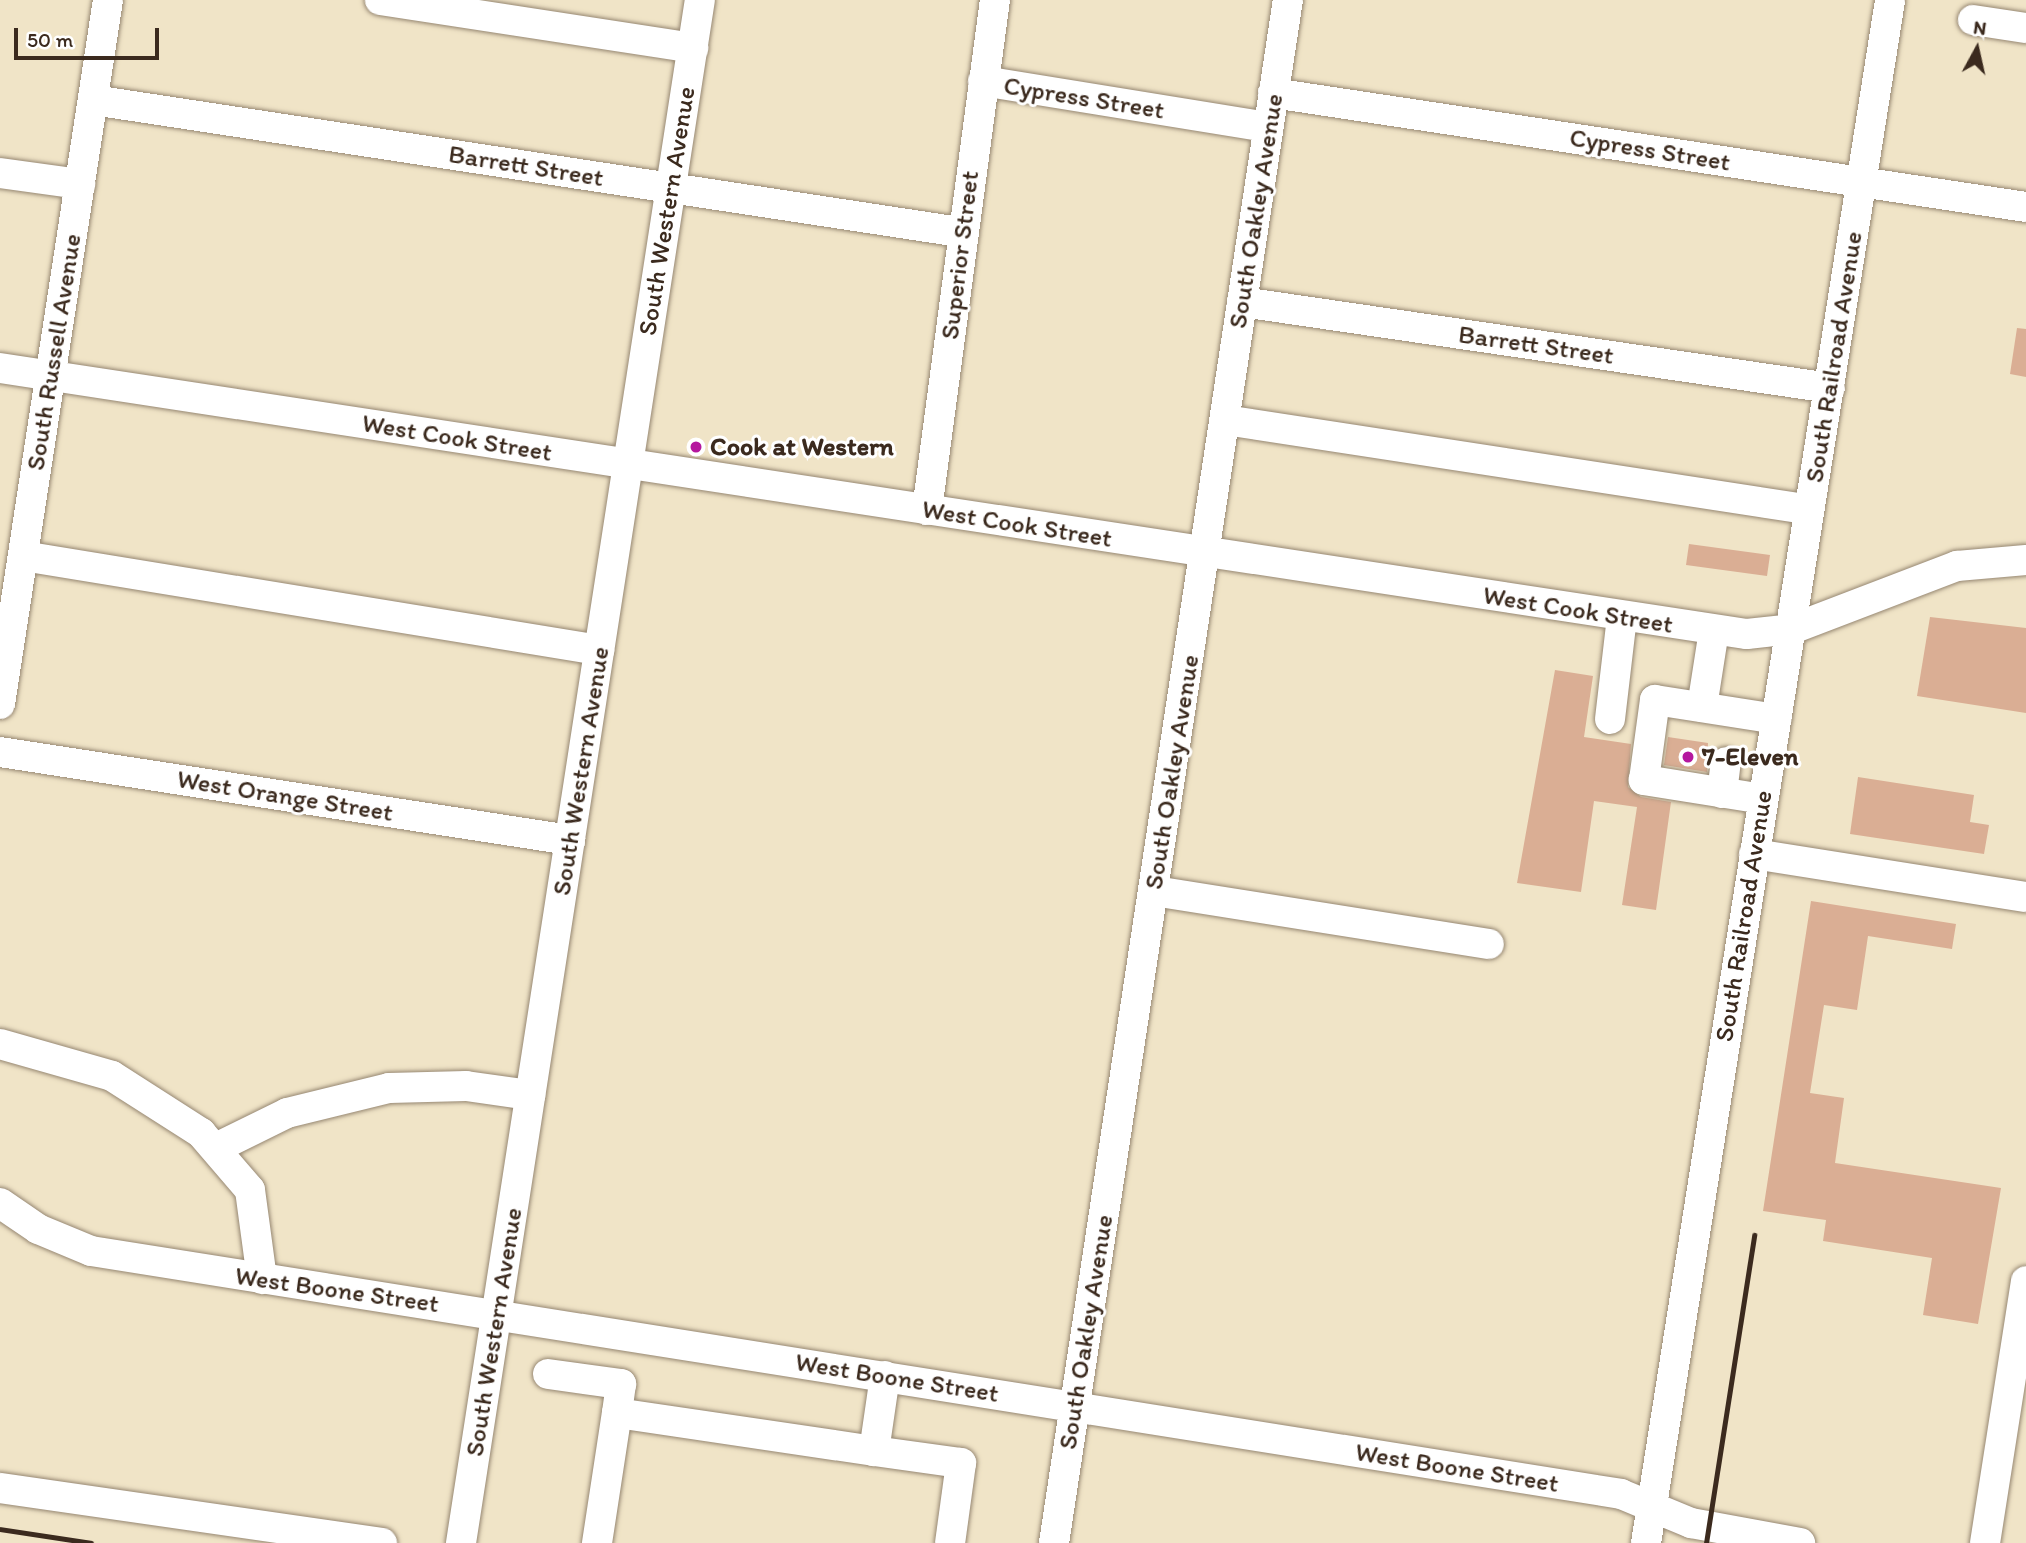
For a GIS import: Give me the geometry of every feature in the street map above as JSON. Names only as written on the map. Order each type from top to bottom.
[{"type":"street","name":"South Russell Avenue","points":[[0,704],[108,0]]},
{"type":"street","points":[[380,0],[693,48]]},
{"type":"street","name":"South Western Avenue","points":[[461,1543],[700,0]]},
{"type":"street","name":"Superior Street","points":[[927,510],[950,338],[947,325],[995,0]]},
{"type":"street","name":"South Oakley Avenue","points":[[1054,1543],[1288,0]]},
{"type":"street","name":"South Railroad Avenue","points":[[1646,1543],[1890,0]]},
{"type":"street","points":[[1973,20],[2026,28]]},
{"type":"street","name":"Cypress Street","points":[[982,81],[1268,127]]},
{"type":"street","name":"Cypress Street","points":[[1273,93],[2026,207]]},
{"type":"street","name":"Barrett Street","points":[[93,100],[960,232]]},
{"type":"street","points":[[0,173],[80,184]]},
{"type":"street","name":"Barrett Street","points":[[1242,302],[1830,388]]},
{"type":"street","name":"West Cook Street","points":[[0,368],[1714,630],[1792,629],[1957,566],[2026,560]]},
{"type":"street","points":[[1225,420],[1805,509]]},
{"type":"street","points":[[23,556],[599,650]]},
{"type":"street","points":[[1609,719],[1622,617]]},
{"type":"street","points":[[1702,707],[1714,630]]},
{"type":"street","points":[[1763,799],[1644,780],[1655,700],[1777,719]]},
{"type":"street","name":"West Orange Street","points":[[0,752],[570,840]]},
{"type":"street","points":[[1722,793],[1726,762]]},
{"type":"street","points":[[1754,854],[2026,897]]},
{"type":"street","points":[[1154,891],[1489,944]]},
{"type":"street","points":[[0,1044],[112,1076],[173,1111],[216,1147],[238,1171],[257,1209],[262,1279]]},
{"type":"street","points":[[216,1147],[287,1113],[389,1088],[466,1086],[530,1095]]},
{"type":"street","name":"West Boone Street","points":[[0,1203],[37,1229],[91,1251],[1620,1494],[1709,1527],[1800,1543]]},
{"type":"street","points":[[1985,1543],[2016,1411],[2026,1281]]},
{"type":"street","points":[[548,1374],[621,1384],[597,1543]]},
{"type":"street","points":[[874,1451],[885,1376]]},
{"type":"street","points":[[617,1413],[961,1463],[950,1543]]},
{"type":"street","points":[[0,1488],[382,1543]]},
{"type":"building","points":[[2017,328],[2026,329],[2026,377],[2010,374]]},
{"type":"building","points":[[1689,544],[1770,555],[1767,576],[1686,565]]},
{"type":"building","points":[[1930,617],[2026,628],[2026,713],[1917,696]]},
{"type":"building","points":[[1555,670],[1593,676],[1584,737],[1631,744],[1628,787],[1641,797],[1671,802],[1656,910],[1622,905],[1637,807],[1594,801],[1581,892],[1517,883]]},
{"type":"building","points":[[1668,737],[1708,743],[1707,772],[1664,765]]},
{"type":"building","points":[[1858,777],[1974,795],[1970,822],[1989,825],[1984,854],[1850,834]]},
{"type":"building","points":[[1811,901],[1956,924],[1952,949],[1868,936],[1857,1010],[1824,1005],[1810,1093],[1844,1098],[1835,1163],[2001,1188],[1978,1324],[1923,1315],[1932,1258],[1823,1241],[1826,1220],[1763,1211]]},
{"type":"railway","points":[[1706,1543],[1754,1235]]},
{"type":"railway","points":[[0,1529],[91,1543]]},
{"type":"place","name":"Cook at Western","points":[[696,447]]},
{"type":"place","name":"7-Eleven","points":[[1688,757]]}]
